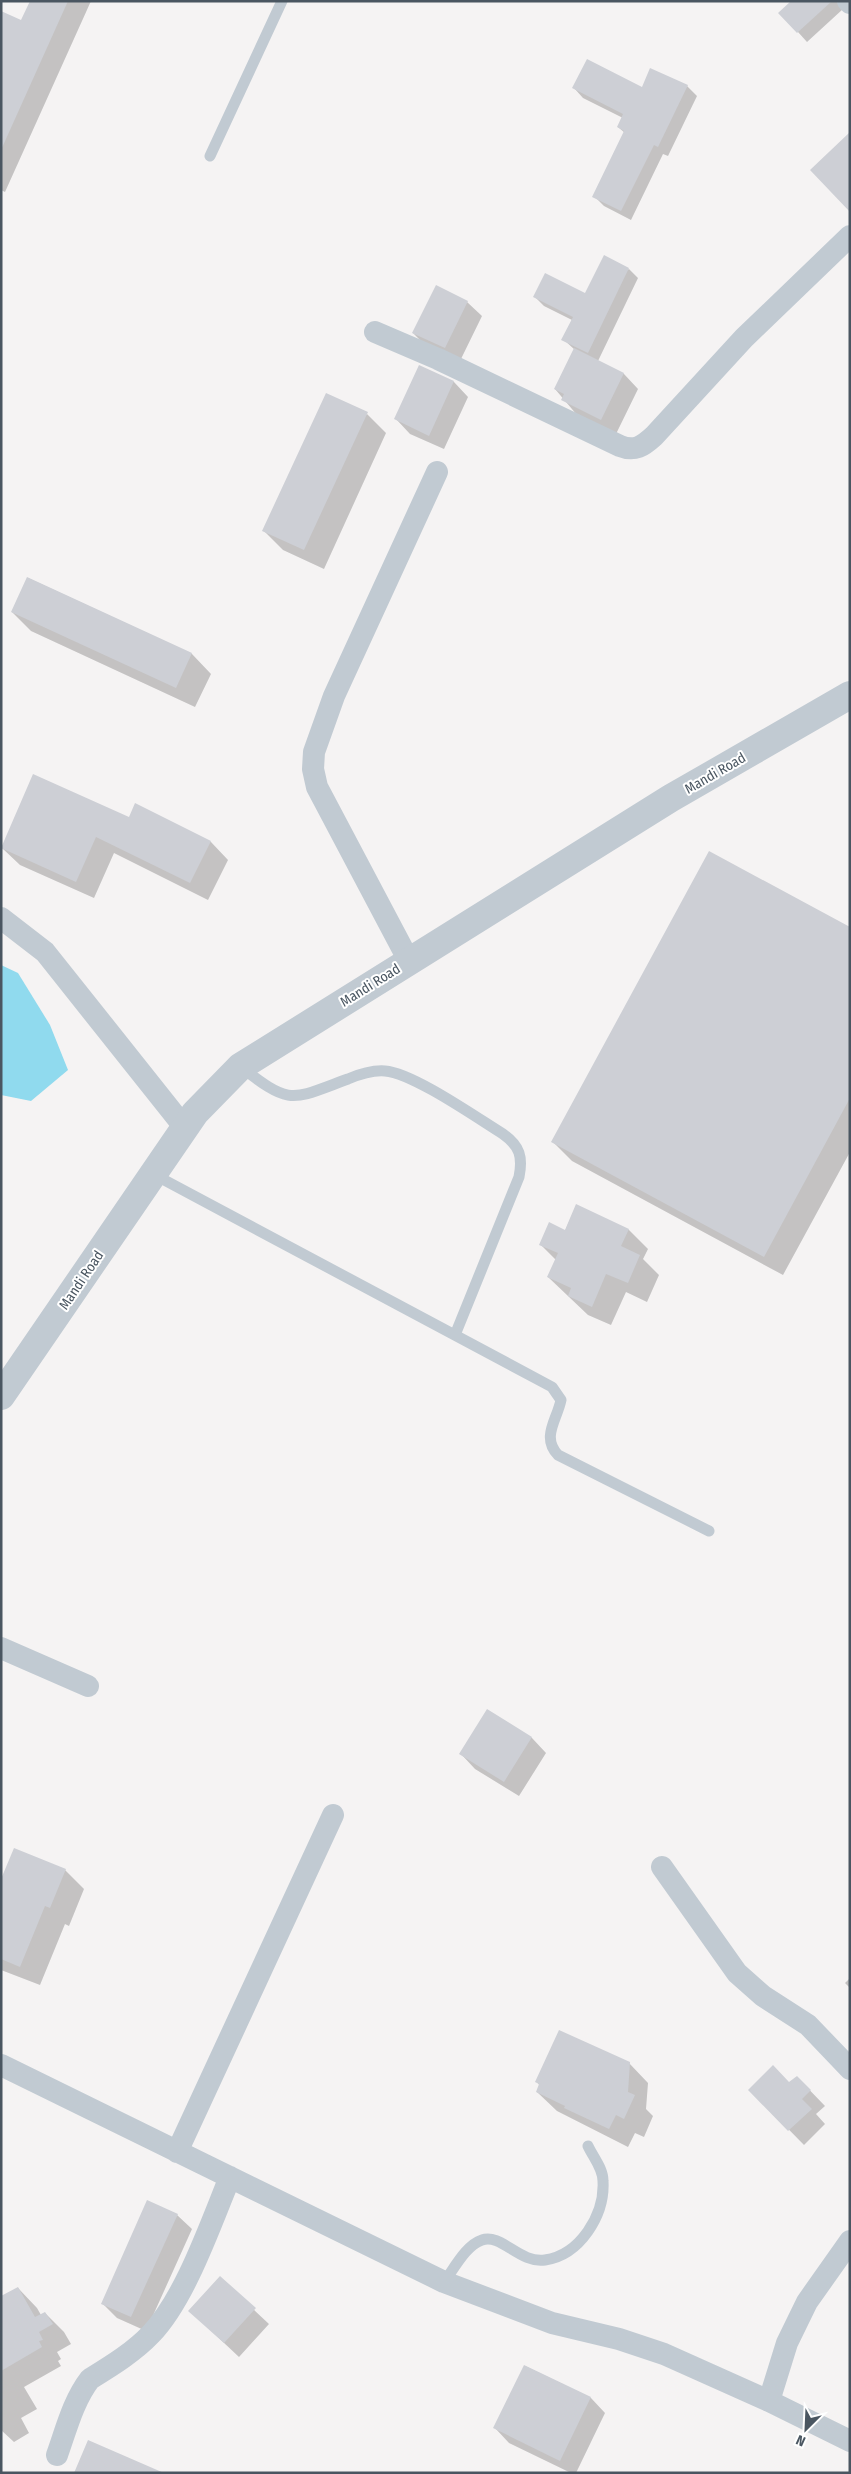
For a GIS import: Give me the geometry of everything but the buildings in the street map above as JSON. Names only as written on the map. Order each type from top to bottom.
[{"type":"street","points":[[375,332],[438,359],[620,446],[635,449],[643,446],[654,436],[744,338],[850,236]]},
{"type":"street","points":[[408,960],[317,787],[313,769],[314,752],[334,696],[437,472]]},
{"type":"street","name":"Mandi Road","points":[[1,1396],[184,1128],[210,1096],[240,1067],[408,960],[671,798],[850,695]]},
{"type":"street","points":[[1,918],[45,952],[184,1128]]},
{"type":"street","points":[[1,1648],[88,1686]]},
{"type":"street","points":[[177,2152],[333,1815]]},
{"type":"street","points":[[662,1867],[737,1973],[763,1996],[808,2025],[850,2069]]},
{"type":"street","points":[[1,2065],[444,2282],[539,2319],[619,2338],[664,2354],[769,2401],[850,2441]]},
{"type":"street","points":[[57,2455],[75,2404],[85,2386],[90,2380],[139,2345],[164,2318],[195,2262],[230,2178]]},
{"type":"street","points":[[769,2401],[787,2343],[807,2302],[850,2241]]},
{"type":"lane","points":[[210,156],[282,1]]},
{"type":"lane","points":[[240,1067],[268,1088],[290,1097],[305,1095],[371,1072],[396,1072],[495,1129],[516,1145],[521,1154],[519,1177],[455,1335]]},
{"type":"lane","points":[[153,1174],[455,1335],[557,1392],[561,1400],[549,1441],[551,1448],[558,1455],[709,1531]]},
{"type":"lane","points":[[444,2282],[470,2248],[482,2240],[493,2239],[521,2257],[534,2260],[545,2260],[559,2256],[581,2241],[598,2208],[604,2181],[601,2170],[588,2146]]},
{"type":"water","points":[[1,965],[18,973],[50,1025],[68,1070],[31,1101],[1,1095]]}]
